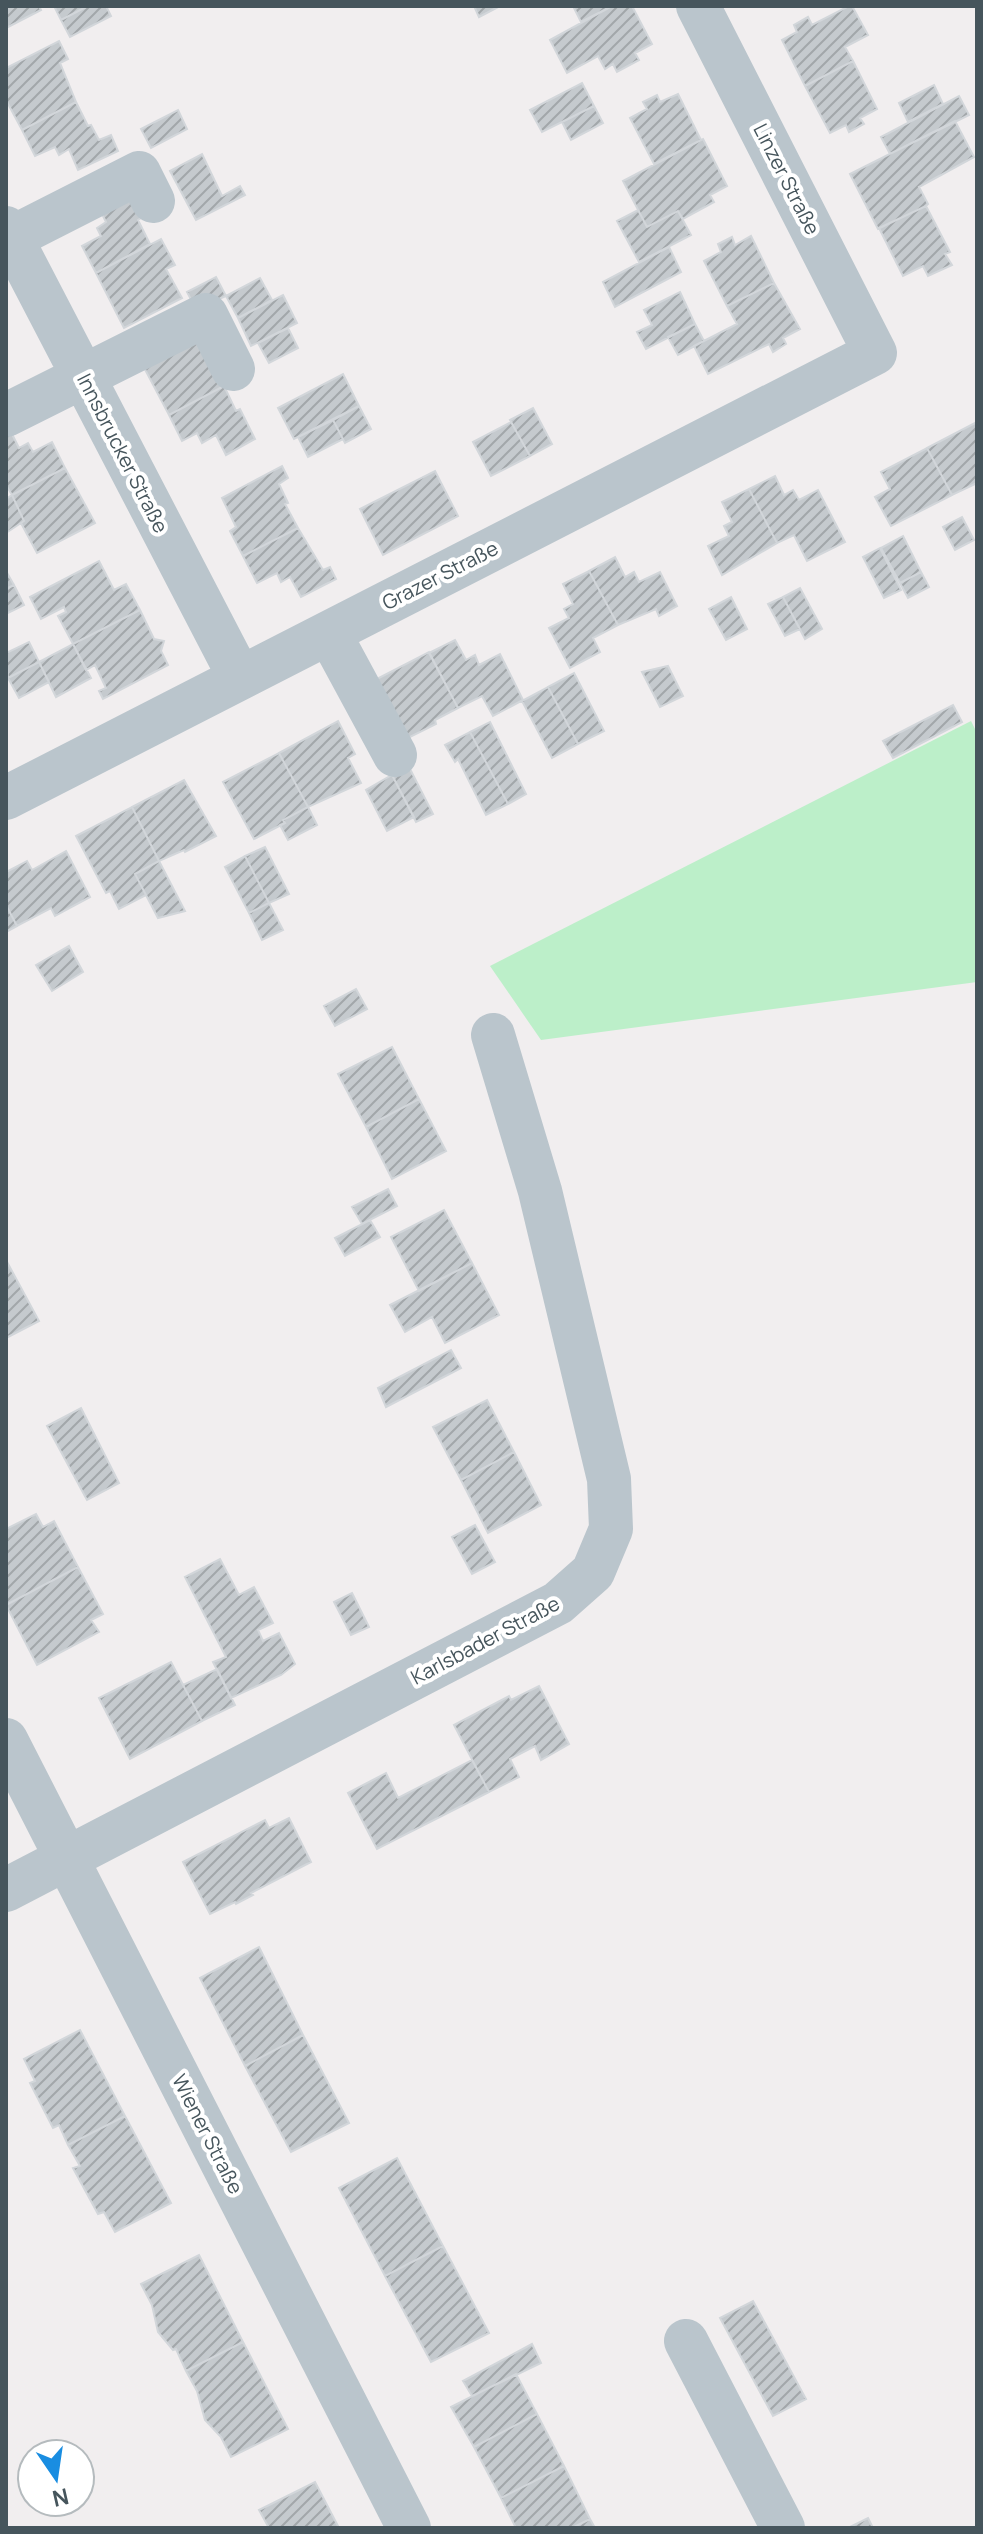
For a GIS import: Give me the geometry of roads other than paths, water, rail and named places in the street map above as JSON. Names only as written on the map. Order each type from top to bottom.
[{"type":"street","name":"Linzer Straße","points":[[698,6],[875,353]]},
{"type":"street","points":[[9,233],[139,173],[153,201]]},
{"type":"street","name":"Innsbrucker Straße","points":[[9,233],[240,678]]},
{"type":"street","points":[[6,415],[206,315],[233,369]]},
{"type":"street","name":"Grazer Straße","points":[[6,798],[875,353]]},
{"type":"street","points":[[329,633],[395,755]]},
{"type":"street","name":"Karlsbader Straße","points":[[6,1890],[558,1603],[593,1572],[611,1529],[609,1479],[540,1191],[493,1035]]},
{"type":"street","name":"Wiener Straße","points":[[6,1740],[409,2528]]},
{"type":"street","points":[[686,2341],[783,2528]]}]
